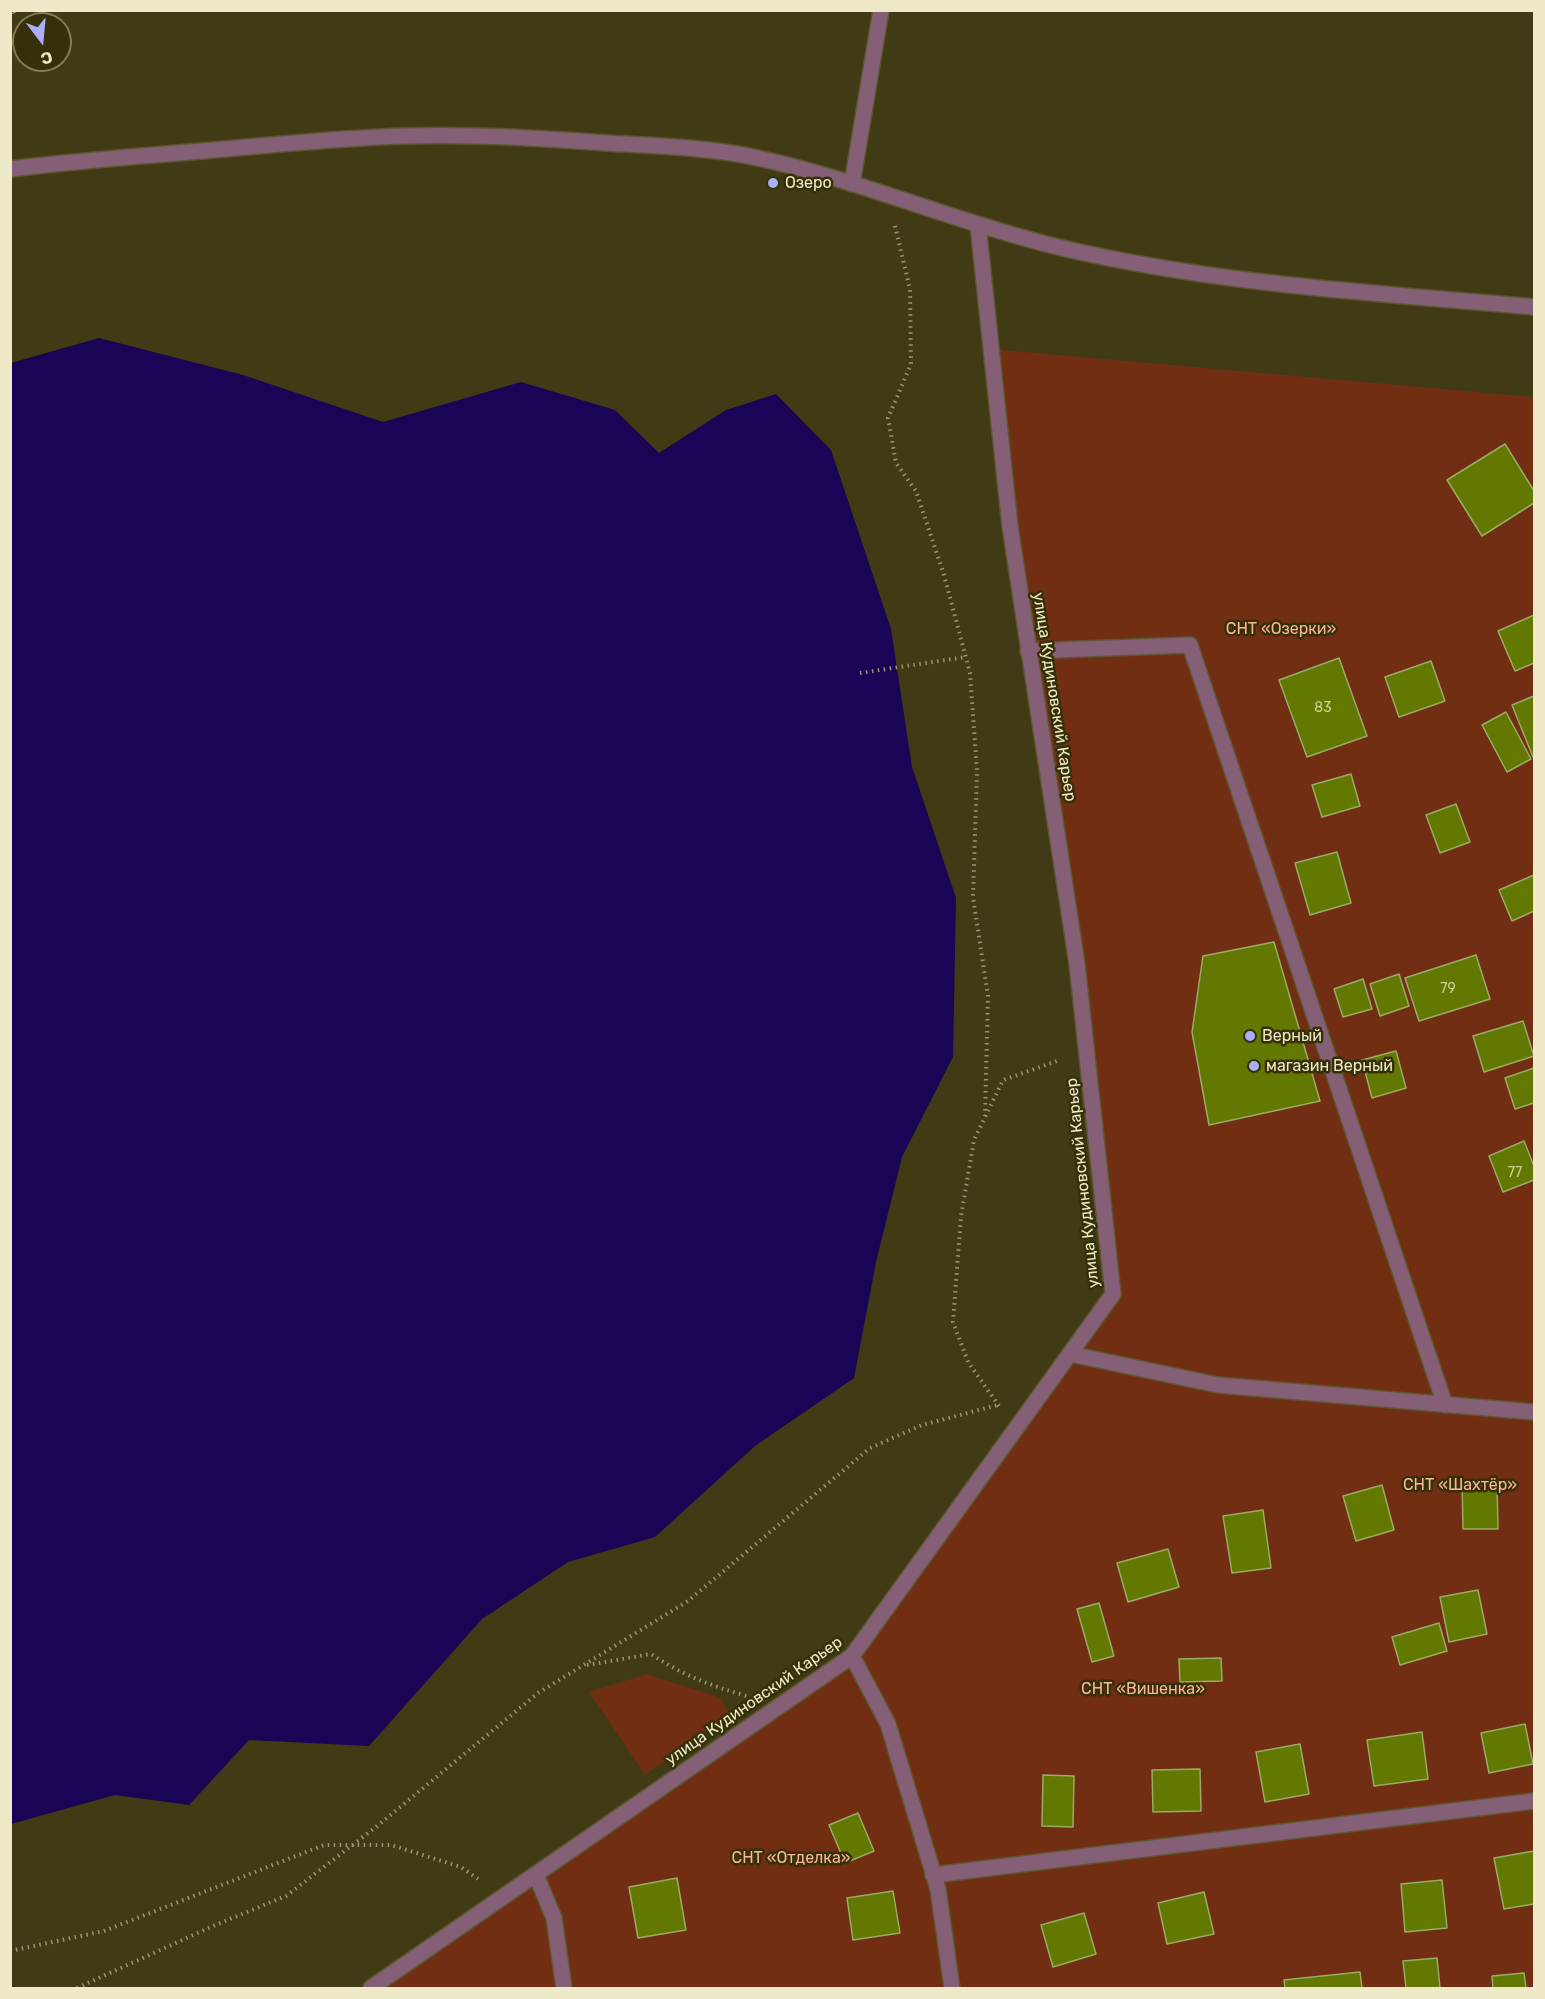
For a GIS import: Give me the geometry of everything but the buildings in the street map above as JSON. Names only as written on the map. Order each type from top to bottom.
[{"type":"street","points":[[852,184],[881,10]]},
{"type":"street","points":[[10,170],[98,159],[313,141],[406,136],[572,140],[673,147],[751,157],[852,184],[978,225],[1059,247],[1139,263],[1227,277],[1345,290],[1534,306]]},
{"type":"street","name":"улица Кудиновский Карьер","points":[[371,1989],[852,1656],[1113,1294],[1077,964],[1010,526],[978,225]]},
{"type":"street","points":[[1028,651],[1190,645],[1445,1405]]},
{"type":"street","points":[[1070,1354],[1218,1385],[1534,1412]]},
{"type":"street","points":[[852,1656],[888,1724],[938,1889],[952,1989]]},
{"type":"street","points":[[933,1875],[1534,1801]]},
{"type":"street","points":[[536,1875],[555,1918],[564,1989]]},
{"type":"path","points":[[888,196],[910,289],[911,364],[888,418],[896,463],[916,491],[944,575],[970,673],[977,771],[973,897],[988,996],[985,1116]]},
{"type":"path","points":[[860,673],[966,657]]},
{"type":"path","points":[[1016,1429],[968,1362],[953,1322],[961,1216],[974,1140],[1003,1080],[1086,1052]]},
{"type":"path","points":[[77,1989],[213,1926],[286,1896],[376,1827],[538,1693],[688,1601],[870,1448],[922,1425],[998,1405]]},
{"type":"path","points":[[584,1666],[651,1654],[675,1670],[717,1688],[782,1705]]},
{"type":"path","points":[[10,1951],[104,1931],[324,1845],[391,1845],[461,1867],[504,1897]]},
{"type":"green space","points":[[991,349],[1534,397],[1534,1988],[371,1988],[852,1656],[1113,1294]]},
{"type":"green space","points":[[647,1674],[721,1698],[730,1716],[645,1775],[589,1692]]},
{"type":"shaded area","points":[[99,338],[243,375],[383,422],[521,382],[615,410],[659,453],[726,410],[776,394],[831,450],[891,629],[912,767],[956,898],[953,1057],[902,1157],[876,1262],[854,1378],[755,1446],[655,1537],[568,1562],[482,1619],[369,1746],[249,1740],[189,1805],[115,1795],[11,1824],[11,363]]},
{"type":"place","name":"Озеро","points":[[773,183]]},
{"type":"place","name":"Верный","points":[[1250,1036]]},
{"type":"place","name":"магазин Верный","points":[[1254,1066]]},
{"type":"park label","name":"СНТ «Озерки»","points":[[1281,629]]},
{"type":"park label","name":"СНТ «Шахтёр»","points":[[1460,1485]]},
{"type":"park label","name":"СНТ «Вишенка»","points":[[1143,1689]]},
{"type":"park label","name":"СНТ «Отделка»","points":[[791,1858]]}]
